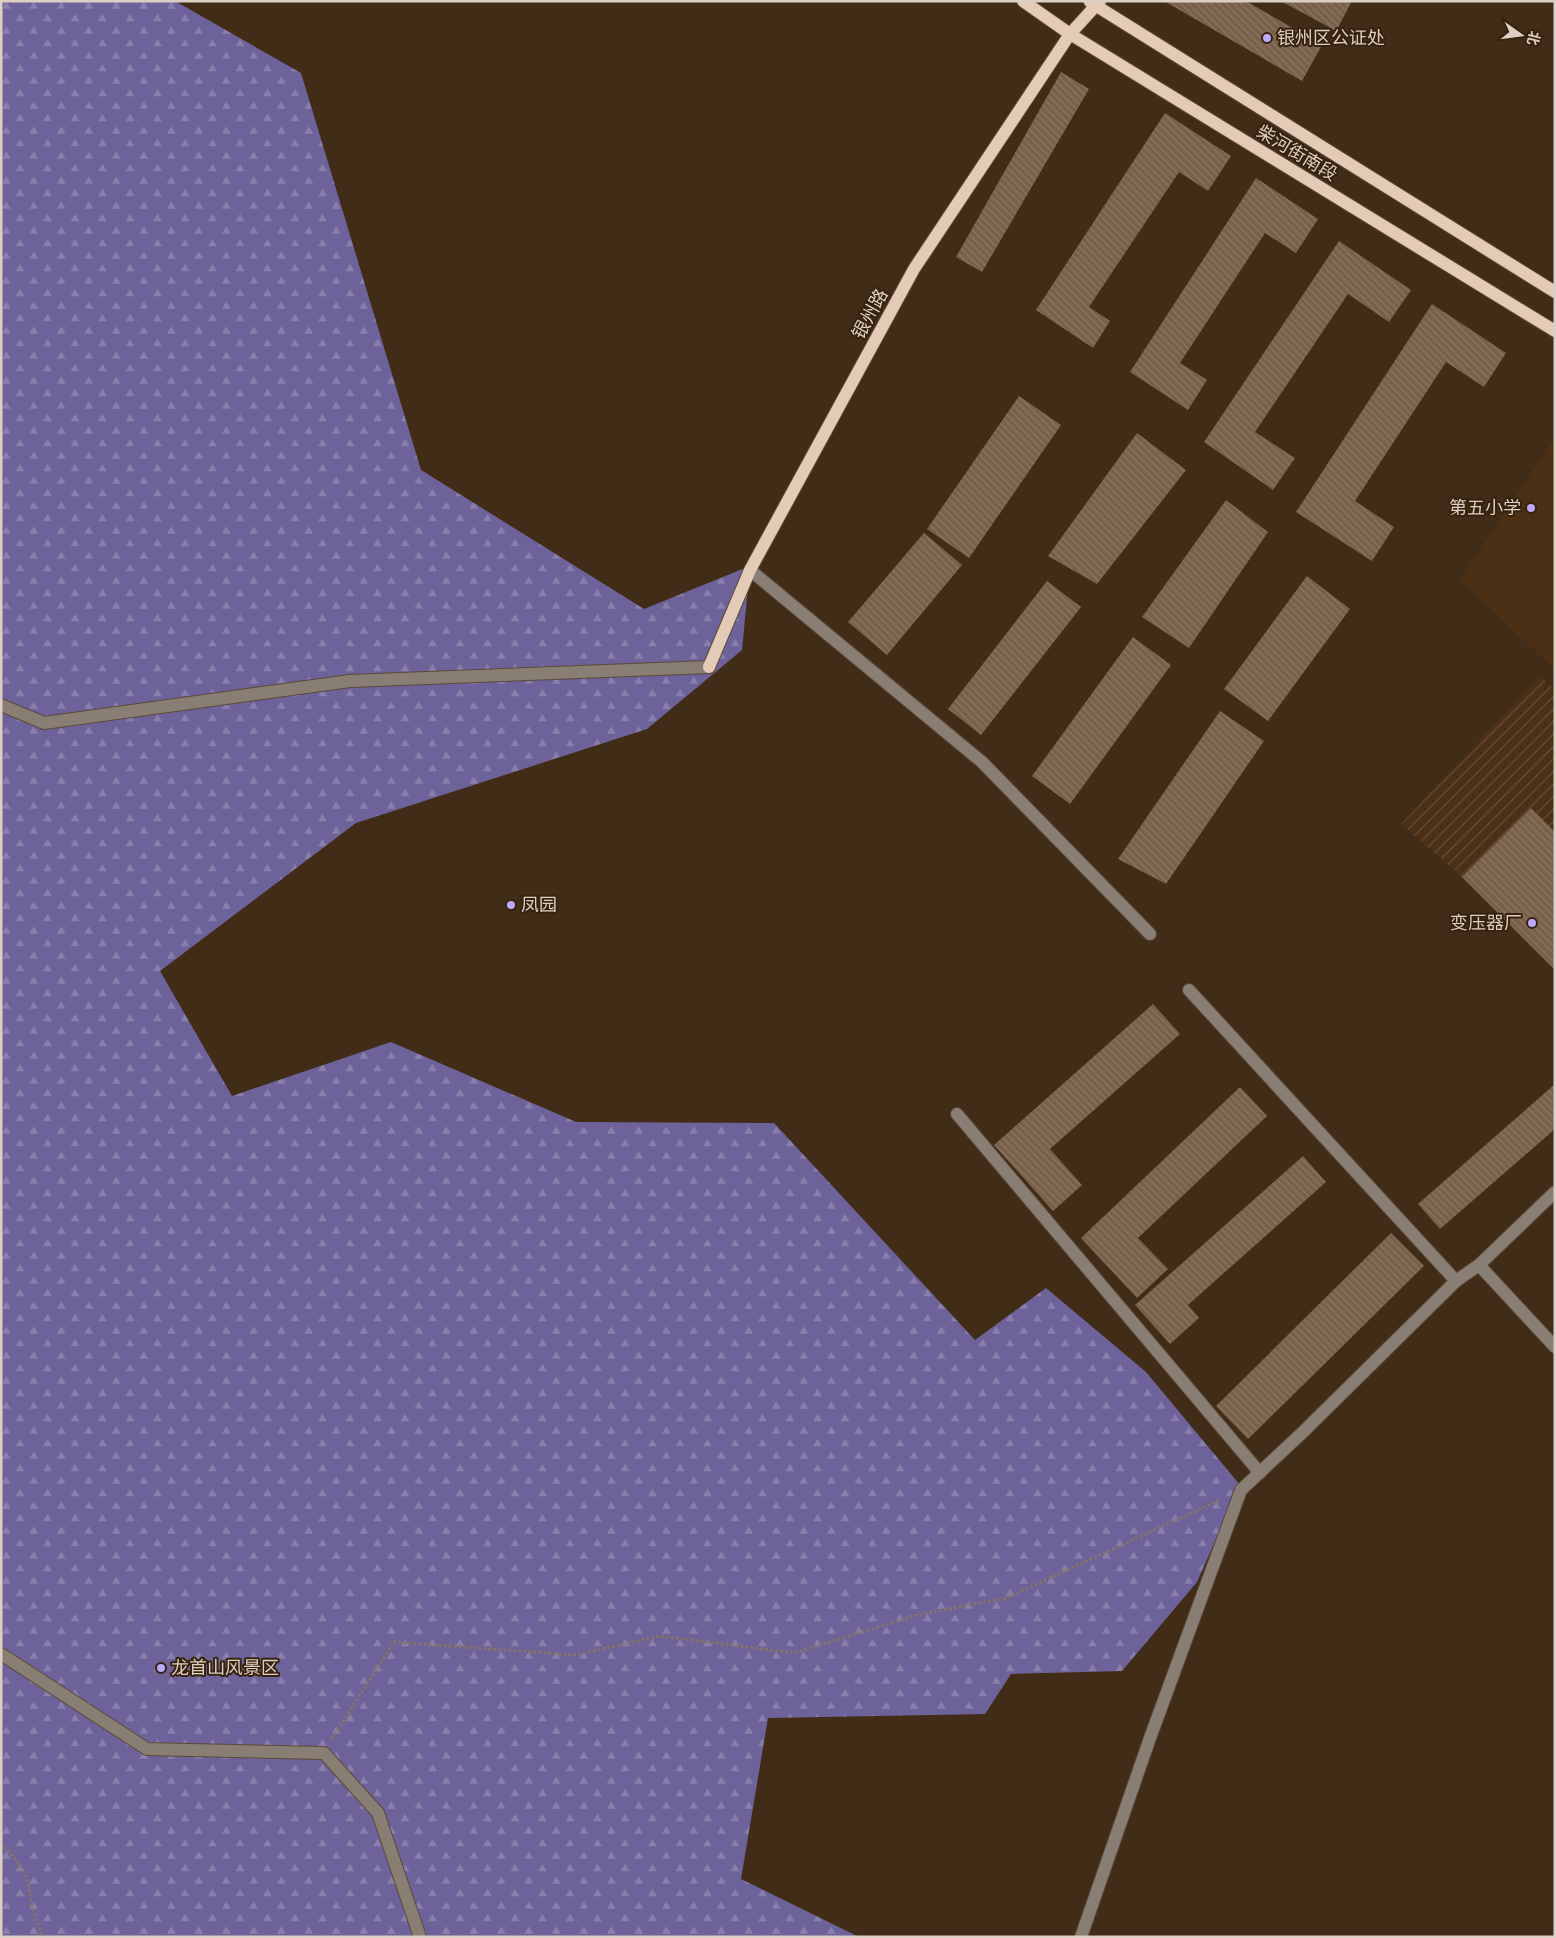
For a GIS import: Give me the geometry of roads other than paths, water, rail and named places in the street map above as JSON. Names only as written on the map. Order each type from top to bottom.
[{"type":"main road","name":"柴河街南段","points":[[1023,1],[1070,34],[1555,331]]},
{"type":"main road","name":"柴河街南段","points":[[1095,3],[1555,292]]},
{"type":"main road","name":"银州路","points":[[709,666],[750,570],[914,269],[1070,34],[1095,3]]},
{"type":"street","points":[[750,570],[982,762],[1150,934]]},
{"type":"street","points":[[1,705],[44,723],[350,681],[709,666]]},
{"type":"street","points":[[1189,990],[1456,1281]]},
{"type":"street","points":[[957,1114],[1260,1472]]},
{"type":"street","points":[[1081,1937],[1150,1738],[1241,1490],[1456,1281],[1479,1265],[1555,1192]]},
{"type":"street","points":[[1479,1265],[1555,1348]]},
{"type":"street","points":[[1,1654],[147,1748],[324,1753],[378,1813],[420,1937]]},
{"type":"place","name":"银州区公证处","points":[[1267,38]]},
{"type":"place","name":"第五小学","points":[[1531,508]]},
{"type":"place","name":"凤园","points":[[511,905]]},
{"type":"place","name":"变压器厂","points":[[1532,923]]},
{"type":"place","name":"龙首山风景区","points":[[161,1668]]}]
